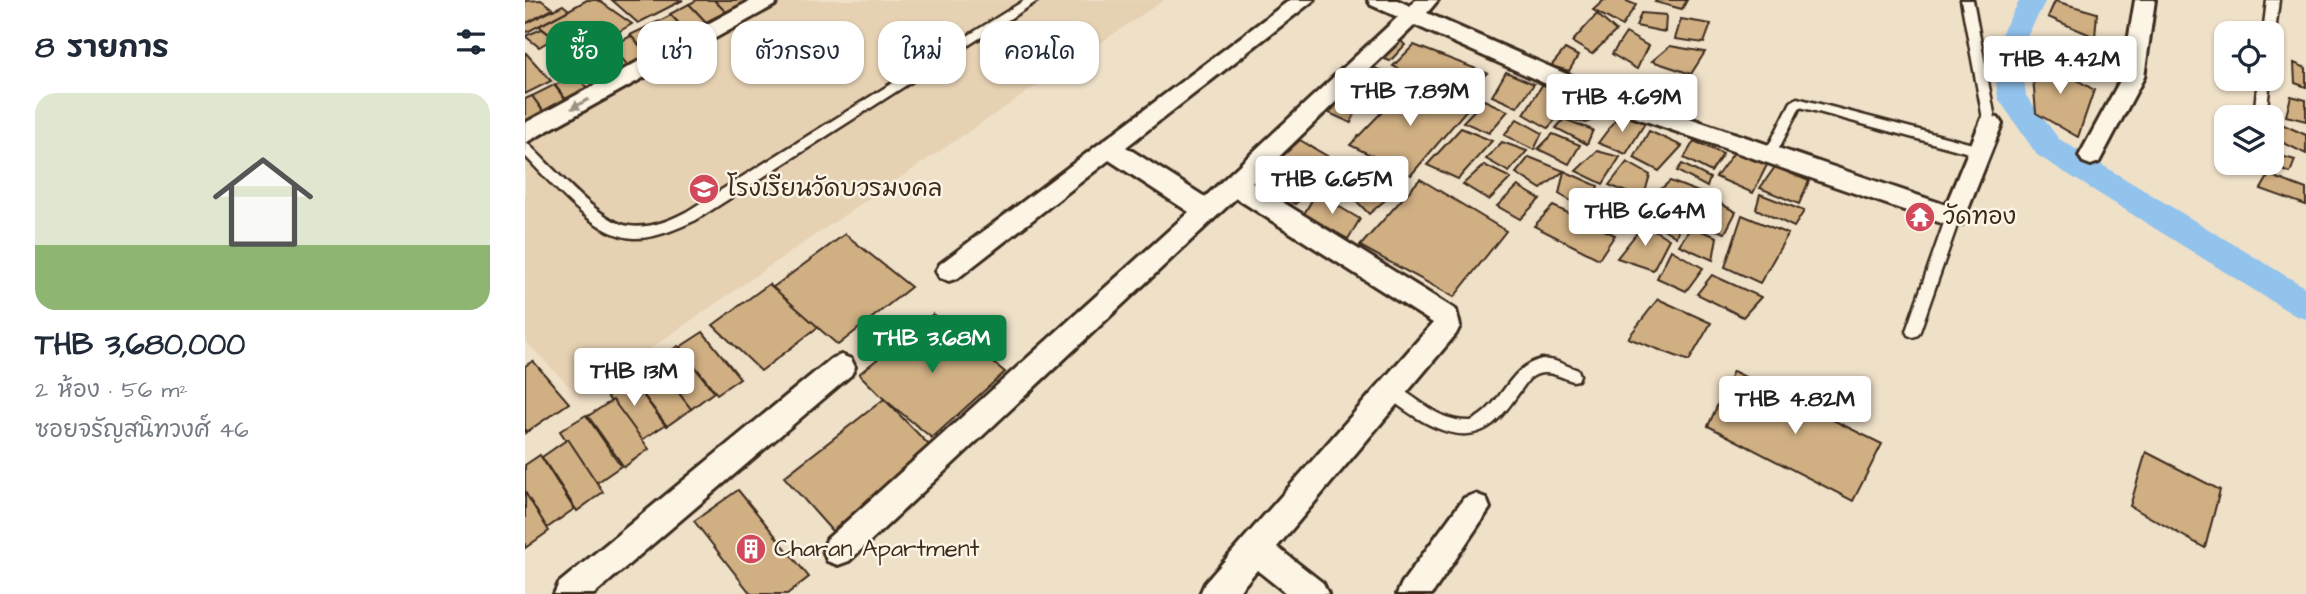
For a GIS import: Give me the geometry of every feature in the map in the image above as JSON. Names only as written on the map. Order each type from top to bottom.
[{"type":"street","points":[[525,134],[768,0]]},
{"type":"street","points":[[949,271],[1304,0]]},
{"type":"street","points":[[1378,0],[1421,9],[1581,90],[1954,217],[1990,124]]},
{"type":"street","points":[[2091,156],[2133,77],[2145,0]]},
{"type":"street","points":[[838,550],[1207,211],[1421,9]]},
{"type":"street","points":[[1108,147],[1207,211]]},
{"type":"street","points":[[1216,594],[1447,326],[1445,314],[1234,185]]},
{"type":"street","points":[[570,594],[841,367]]},
{"type":"street","points":[[1413,594],[1475,508]]},
{"type":"street","points":[[1255,549],[1312,594]]},
{"type":"lane","points":[[525,148],[596,215],[622,231],[640,233],[669,228],[825,134],[1033,0]]},
{"type":"lane","points":[[1967,0],[1990,124]]},
{"type":"lane","points":[[2270,21],[2273,0]]},
{"type":"lane","points":[[1770,155],[1797,102],[1980,151]]},
{"type":"lane","points":[[1913,331],[1954,217]]},
{"type":"lane","points":[[1390,391],[1427,416],[1469,428],[1481,425],[1500,409],[1532,366],[1539,363],[1573,375]]},
{"type":"shaded area","name":"โรงเรียนวัดบวรมงคล","points":[[778,0],[1164,0],[1099,44],[1099,21],[980,21],[980,84],[1039,84],[580,397],[525,341],[525,141],[637,79],[637,84],[717,84],[717,34],[731,26],[731,84],[864,84],[864,21],[740,21]]},
{"type":"building","points":[[541,0],[553,9],[525,24],[525,1]]},
{"type":"building","points":[[587,0],[598,0],[632,24],[623,29],[623,21],[548,21]]},
{"type":"building","points":[[612,0],[683,0],[642,21],[637,22]]},
{"type":"building","points":[[697,0],[714,0],[726,12],[705,21],[689,4]]},
{"type":"building","points":[[714,0],[743,0],[746,3],[726,12]]},
{"type":"building","points":[[1604,0],[1624,0],[1636,5],[1622,26],[1593,10]]},
{"type":"building","points":[[1687,0],[1682,9],[1655,2]]},
{"type":"building","points":[[2055,1],[2097,13],[2095,37],[2048,17]]},
{"type":"building","points":[[689,4],[705,21],[677,21],[670,14]]},
{"type":"building","points":[[563,5],[569,10],[527,32],[525,24]]},
{"type":"building","points":[[1641,13],[1666,15],[1665,32],[1636,26]]},
{"type":"building","points":[[1597,14],[1616,31],[1592,54],[1572,42]]},
{"type":"building","points":[[671,15],[676,21],[659,21]]},
{"type":"building","points":[[1681,19],[1711,24],[1704,43],[1675,39]]},
{"type":"building","points":[[546,22],[546,32],[539,26]]},
{"type":"building","points":[[542,29],[546,32],[546,43],[539,47],[525,36]]},
{"type":"building","points":[[637,32],[637,43],[630,35]]},
{"type":"building","points":[[1626,33],[1648,46],[1637,69],[1612,54]]},
{"type":"building","points":[[631,36],[637,43],[637,61],[627,66],[623,61],[623,40]]},
{"type":"building","points":[[1398,38],[1405,45],[1390,61],[1382,58]]},
{"type":"building","points":[[1414,45],[1487,73],[1457,99],[1393,66]]},
{"type":"building","points":[[1670,46],[1705,52],[1691,74],[1652,61]]},
{"type":"building","points":[[1565,49],[1578,56],[1569,71],[1551,66]]},
{"type":"building","points":[[525,52],[546,75],[546,84],[525,94]]},
{"type":"building","points":[[2031,53],[2094,90],[2078,137],[2036,113]]},
{"type":"building","points":[[2294,63],[2306,68],[2306,87],[2295,83]]},
{"type":"building","points":[[1374,68],[1403,78],[1379,108],[1346,92]]},
{"type":"building","points":[[1506,72],[1534,84],[1517,107],[1492,96]]},
{"type":"building","points":[[1647,79],[1671,85],[1665,103],[1641,92]]},
{"type":"building","points":[[1411,82],[1469,107],[1411,175],[1350,145]]},
{"type":"building","points":[[1544,82],[1574,99],[1548,128],[1524,114]]},
{"type":"building","points":[[584,84],[593,95],[571,106],[555,85]]},
{"type":"building","points":[[554,85],[570,106],[548,117],[532,96]]},
{"type":"building","points":[[532,96],[547,117],[525,128],[525,99]]},
{"type":"building","points":[[2291,96],[2306,100],[2306,121],[2286,116]]},
{"type":"building","points":[[1484,100],[1508,111],[1489,133],[1463,122]]},
{"type":"building","points":[[1339,102],[1357,106],[1351,123],[1329,113]]},
{"type":"building","points":[[1584,102],[1606,114],[1586,123],[1566,118]]},
{"type":"building","points":[[1620,114],[1645,123],[1626,154],[1598,143]]},
{"type":"building","points":[[1517,119],[1542,133],[1534,150],[1504,135]]},
{"type":"building","points":[[1564,119],[1593,130],[1587,144],[1556,128]]},
{"type":"building","points":[[2284,125],[2306,135],[2306,154],[2284,143]]},
{"type":"building","points":[[1461,128],[1492,141],[1458,179],[1427,165]]},
{"type":"building","points":[[1649,131],[1682,146],[1659,171],[1634,158]]},
{"type":"building","points":[[1553,134],[1580,145],[1569,164],[1538,149]]},
{"type":"building","points":[[1300,140],[1342,165],[1295,204],[1256,180]]},
{"type":"building","points":[[1694,141],[1723,154],[1711,172],[1684,158]]},
{"type":"building","points":[[1502,142],[1527,151],[1509,172],[1486,159]]},
{"type":"building","points":[[1597,151],[1620,157],[1603,184],[1576,171]]},
{"type":"building","points":[[1735,151],[1767,165],[1753,193],[1716,177]]},
{"type":"building","points":[[1529,157],[1564,171],[1541,189],[1516,173]]},
{"type":"building","points":[[2284,157],[2295,160],[2290,173],[2284,171]]},
{"type":"building","points":[[1358,160],[1405,183],[1369,214],[1342,186]]},
{"type":"building","points":[[1627,162],[1650,175],[1643,199],[1609,185]]},
{"type":"building","points":[[1682,164],[1710,178],[1707,187],[1677,171]]},
{"type":"building","points":[[1484,165],[1511,178],[1489,200],[1463,184]]},
{"type":"building","points":[[1775,167],[1809,181],[1799,204],[1760,188]]},
{"type":"building","points":[[1564,171],[1598,186],[1590,212],[1559,194]]},
{"type":"building","points":[[2269,175],[2306,189],[2306,205],[2261,189]]},
{"type":"building","points":[[1420,179],[1506,231],[1454,297],[1360,246]]},
{"type":"building","points":[[1670,181],[1701,193],[1684,211],[1652,197]]},
{"type":"building","points":[[1518,186],[1540,199],[1520,219],[1497,206]]},
{"type":"building","points":[[1316,193],[1360,219],[1348,239],[1304,214]]},
{"type":"building","points":[[1609,193],[1638,204],[1623,231],[1596,213]]},
{"type":"building","points":[[1701,193],[1736,212],[1725,233],[1689,221]]},
{"type":"building","points":[[1760,194],[1804,211],[1794,227],[1756,209]]},
{"type":"building","points":[[1553,206],[1615,235],[1599,259],[1534,226]]},
{"type":"building","points":[[1663,209],[1682,219],[1676,237],[1653,222]]},
{"type":"building","points":[[1742,215],[1788,234],[1760,283],[1725,267]]},
{"type":"building","points":[[1644,224],[1669,239],[1653,270],[1617,258]]},
{"type":"building","points":[[1691,227],[1717,237],[1713,260],[1679,245]]},
{"type":"building","points":[[845,234],[911,287],[838,345],[772,288]]},
{"type":"building","points":[[1671,250],[1703,268],[1686,291],[1657,278]]},
{"type":"building","points":[[1712,275],[1761,297],[1743,317],[1697,294]]},
{"type":"building","points":[[769,284],[818,327],[761,371],[713,325]]},
{"type":"building","points":[[1658,299],[1711,323],[1689,361],[1628,338]]},
{"type":"building","points":[[933,314],[1005,372],[932,438],[884,399],[859,374]]},
{"type":"building","points":[[703,332],[740,378],[717,394],[680,347]]},
{"type":"building","points":[[678,346],[714,392],[691,409],[654,361]]},
{"type":"building","points":[[533,361],[569,403],[525,433],[525,366]]},
{"type":"building","points":[[655,362],[691,409],[667,426],[630,377]]},
{"type":"building","points":[[1733,371],[1882,444],[1853,501],[1708,426]]},
{"type":"building","points":[[629,376],[665,425],[640,441],[604,392]]},
{"type":"building","points":[[884,399],[932,448],[832,531],[784,477]]},
{"type":"building","points":[[613,400],[649,449],[624,467],[588,416]]},
{"type":"building","points":[[586,415],[621,466],[595,484],[560,431]]},
{"type":"building","points":[[568,439],[603,492],[577,511],[542,457]]},
{"type":"building","points":[[2146,452],[2220,490],[2205,548],[2130,506]]},
{"type":"building","points":[[540,455],[574,509],[547,528],[525,493],[525,465]]},
{"type":"building","name":"Charan Apartment","points":[[738,490],[809,577],[787,594],[751,594],[694,521]]},
{"type":"building","points":[[525,492],[549,531],[525,548]]},
{"type":"waterway","points":[[2033,0],[2006,50],[2012,98],[2048,147],[2306,305]]},
{"type":"place","name":"โรงเรียนวัดบวรมงคล","points":[[704,189]]},
{"type":"place","name":"วัดทอง","points":[[1920,217]]},
{"type":"place","name":"Charan Apartment","points":[[751,549]]}]
